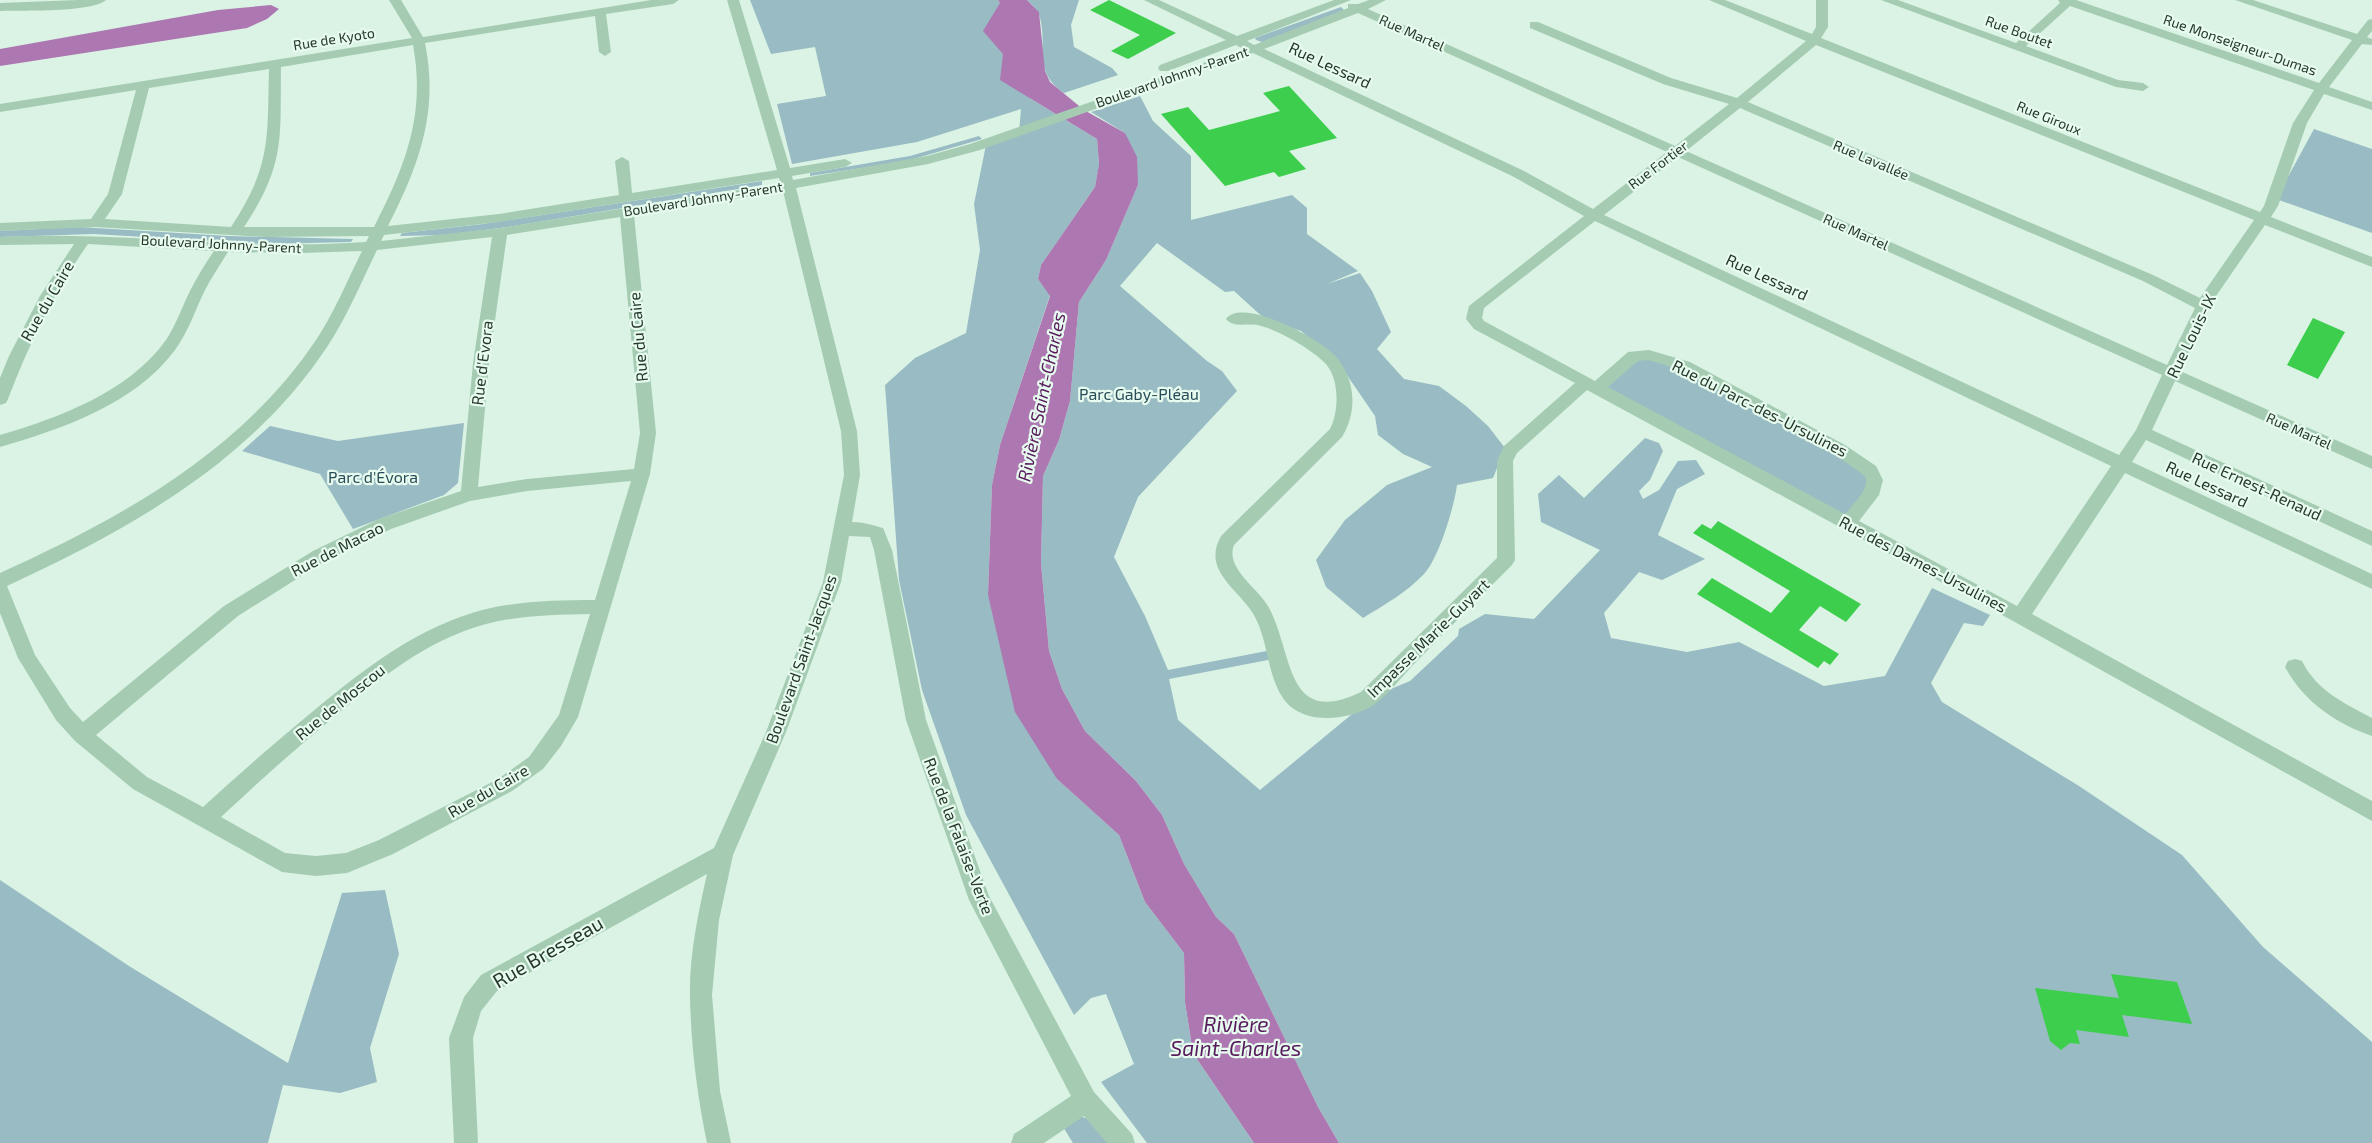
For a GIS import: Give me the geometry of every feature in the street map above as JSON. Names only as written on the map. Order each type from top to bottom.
[{"type":"street","points":[[0,7],[62,6],[100,0]]},
{"type":"street","points":[[0,581],[68,550],[171,492],[250,428],[305,368],[322,342],[376,238],[402,185],[417,144],[424,106],[424,74],[418,41],[395,0]]},
{"type":"street","name":"Rue de Kyoto","points":[[0,108],[673,0]]},
{"type":"street","name":"Boulevard Saint-Jacques","points":[[719,1143],[708,1091],[701,995],[708,920],[722,855],[808,650],[832,582],[852,475],[849,431],[786,179],[733,0]]},
{"type":"street","name":"Rue Lessard","points":[[1150,0],[1517,173],[1593,215],[2372,582]]},
{"type":"street","name":"Boulevard Johnny-Parent","points":[[0,227],[95,223],[376,238],[500,232],[626,205],[786,179],[900,166],[1342,0]]},
{"type":"street","name":"Rue Martel","points":[[1342,0],[2171,375],[2372,463]]},
{"type":"street","name":"Boulevard Johnny-Parent","points":[[971,141],[1254,49],[1380,0]]},
{"type":"street","name":"Rue Giroux","points":[[1715,0],[2372,262]]},
{"type":"street","points":[[1814,40],[1822,27],[1822,0]]},
{"type":"street","name":"Rue Boutet","points":[[1887,0],[2116,83],[2143,87]]},
{"type":"street","points":[[2018,47],[2067,0]]},
{"type":"street","name":"Rue Monseigneur-Dumas","points":[[2067,0],[2372,106]]},
{"type":"street","points":[[2241,0],[2366,41]]},
{"type":"street","points":[[600,12],[605,52]]},
{"type":"street","name":"Rue Louis-IX","points":[[2020,616],[2143,432],[2204,306],[2264,220],[2300,123],[2321,89],[2366,41],[2372,23]]},
{"type":"street","name":"Rue Lavallée","points":[[1534,25],[1667,81],[1739,104],[2148,278],[2204,306]]},
{"type":"street","name":"Rue Fortier","points":[[1474,319],[1477,306],[1739,104],[1814,40]]},
{"type":"street","points":[[235,231],[253,203],[268,167],[274,142],[275,64]]},
{"type":"street","points":[[95,223],[115,194],[143,86]]},
{"type":"street","name":"Rue du Caire","points":[[0,590],[27,658],[63,714],[82,735],[140,783],[282,862],[316,866],[347,863],[386,847],[505,785],[536,763],[568,717],[642,474],[648,434],[622,161]]},
{"type":"street","name":"Boulevard Johnny-Parent","points":[[0,241],[85,239],[222,247],[315,248],[499,218],[626,205]]},
{"type":"street","name":"Rue d'Evora","points":[[469,495],[481,363],[500,232]]},
{"type":"street","name":"Rue du Caire","points":[[0,399],[15,359],[46,297],[85,239]]},
{"type":"street","points":[[0,441],[75,415],[110,397],[145,371],[166,351],[180,329],[202,281],[222,247]]},
{"type":"street","name":"Impasse Marie-Guyart","points":[[1234,319],[1262,320],[1292,333],[1331,360],[1341,376],[1343,420],[1336,433],[1227,541],[1221,550],[1222,560],[1228,570],[1243,586],[1266,619],[1287,687],[1298,701],[1314,709],[1335,710],[1355,705],[1368,698],[1506,560],[1505,461],[1510,450],[1590,386]]},
{"type":"street","name":"Rue des Dames-Ursulines","points":[[1474,319],[1490,332],[2020,616],[2372,812]]},
{"type":"street","name":"Rue du Parc-des-Ursulines","points":[[1590,386],[1634,356],[1648,355],[1664,359],[1705,377],[1848,453],[1870,470],[1875,480],[1874,491],[1848,523]]},
{"type":"street","name":"Rue Ernest-Renaud","points":[[2143,432],[2372,539]]},
{"type":"street","name":"Rue de Macao","points":[[82,735],[231,611],[319,556],[385,524],[469,495],[527,485],[642,474]]},
{"type":"street","name":"Rue de la Falaise-Verte","points":[[843,529],[864,529],[877,533],[883,550],[916,720],[980,900],[1086,1100],[1123,1143]]},
{"type":"street","name":"Rue de Moscou","points":[[205,819],[255,771],[365,679],[426,639],[476,620],[527,611],[601,607]]},
{"type":"street","points":[[2295,667],[2300,681],[2314,695],[2372,728]]},
{"type":"street","name":"Rue Bresseau","points":[[466,1143],[461,1038],[472,1005],[489,983],[722,855]]},
{"type":"street","points":[[1023,1143],[1086,1100]]},
{"type":"green space","points":[[750,0],[998,0],[1003,54],[1031,99],[1097,139],[1099,165],[1095,187],[1041,265],[1038,279],[1050,295],[1000,445],[992,485],[988,595],[1057,779],[1119,835],[1145,902],[1184,953],[1185,1002],[1193,1053],[1254,1143],[1147,1143],[1101,1082],[1134,1064],[1106,994],[1091,998],[1074,1015],[966,815],[922,690],[899,580],[885,385],[915,358],[966,333],[980,250],[974,204],[986,145],[1019,133],[1021,109],[917,142],[792,164],[777,104],[826,96],[815,47],[771,54]]},
{"type":"green space","points":[[1027,0],[1079,0],[1071,25],[1074,47],[1112,68],[1118,75],[1064,93],[1054,85],[1044,67],[1042,26],[1039,14]]},
{"type":"green space","points":[[1341,7],[1344,10],[1342,12],[1262,42],[1255,38]]},
{"type":"green space","name":"Parc Gaby-Pléau","points":[[1140,96],[1153,121],[1191,156],[1191,220],[1292,195],[1307,208],[1307,234],[1358,271],[1327,284],[1360,273],[1372,291],[1391,332],[1377,349],[1404,379],[1439,386],[1466,406],[1488,426],[1505,448],[1493,478],[1457,485],[1453,506],[1440,545],[1424,574],[1403,592],[1363,618],[1326,587],[1316,560],[1345,520],[1387,485],[1432,467],[1403,454],[1378,435],[1375,416],[1340,365],[1301,331],[1267,321],[1234,291],[1225,292],[1157,243],[1120,286],[1207,361],[1222,371],[1237,391],[1138,497],[1114,557],[1145,616],[1168,670],[1277,649],[1279,658],[1169,679],[1178,720],[1260,790],[1374,696],[1410,681],[1458,636],[1459,629],[1485,614],[1534,619],[1600,550],[1541,522],[1538,494],[1559,475],[1584,498],[1645,438],[1659,443],[1663,451],[1650,480],[1639,491],[1643,499],[1659,490],[1678,461],[1696,460],[1705,474],[1677,489],[1658,535],[1705,559],[1662,580],[1639,572],[1604,613],[1611,638],[1687,652],[1739,642],[1824,686],[1885,676],[1932,588],[1990,615],[1983,626],[1964,623],[1931,683],[1942,702],[2079,786],[2182,855],[2263,947],[2372,1042],[2372,1143],[1339,1143],[1318,1107],[1234,934],[1216,917],[1184,864],[1162,815],[1136,781],[1085,731],[1062,689],[1049,651],[1041,563],[1043,476],[1059,440],[1070,401],[1079,302],[1106,260],[1138,185],[1125,133],[1091,112]]},
{"type":"green space","points":[[2314,129],[2372,149],[2372,233],[2276,199]]},
{"type":"green space","points":[[979,136],[982,139],[907,161],[810,176],[810,173],[910,156]]},
{"type":"green space","points":[[762,181],[762,185],[508,227],[444,235],[400,236],[402,233],[483,224]]},
{"type":"green space","points":[[79,227],[228,236],[353,239],[351,242],[266,244],[94,234],[0,237],[0,231]]},
{"type":"green space","points":[[1664,359],[1839,449],[1875,480],[1848,523],[1596,389],[1631,360]]},
{"type":"green space","name":"Parc d'Évora","points":[[464,423],[458,483],[444,495],[353,529],[320,474],[242,451],[270,426],[338,441]]},
{"type":"green space","points":[[0,880],[129,966],[288,1063],[342,893],[385,890],[399,954],[370,1048],[377,1082],[340,1093],[283,1085],[268,1143],[0,1143]]},
{"type":"green space","points":[[1071,1113],[1091,1120],[1110,1143],[1073,1143],[1060,1122]]},
{"type":"water","name":"Rivière Saint-Charles","points":[[998,0],[1027,0],[1039,12],[1045,71],[1050,82],[1084,110],[1125,133],[1137,157],[1138,185],[1106,260],[1079,302],[1070,401],[1059,440],[1043,476],[1041,563],[1049,651],[1062,689],[1085,731],[1136,781],[1162,815],[1184,864],[1216,917],[1234,934],[1318,1107],[1339,1143],[1254,1143],[1193,1053],[1185,1002],[1184,953],[1145,902],[1119,835],[1057,779],[1015,712],[988,595],[992,485],[1000,445],[1050,296],[1038,279],[1041,265],[1095,187],[1099,164],[1097,139],[1000,80],[1003,54],[983,31],[1000,3]]},
{"type":"water","points":[[271,5],[279,9],[267,19],[247,28],[0,66],[0,49],[218,10]]},
{"type":"building","points":[[1109,0],[1176,33],[1128,59],[1111,51],[1140,35],[1090,10]]},
{"type":"building","points":[[1289,86],[1337,138],[1289,151],[1306,169],[1279,177],[1274,172],[1225,186],[1161,114],[1188,107],[1209,130],[1280,111],[1263,93]]},
{"type":"building","points":[[2313,318],[2345,332],[2318,379],[2287,365]]},
{"type":"building","points":[[1718,521],[1861,604],[1846,622],[1820,606],[1799,630],[1839,654],[1830,665],[1824,661],[1818,668],[1697,594],[1712,578],[1771,613],[1790,591],[1693,533],[1702,524],[1711,529]]},
{"type":"building","points":[[2111,974],[2177,982],[2192,1024],[2122,1015],[2129,1037],[2076,1030],[2080,1044],[2070,1043],[2061,1050],[2050,1041],[2035,988],[2119,998]]}]
